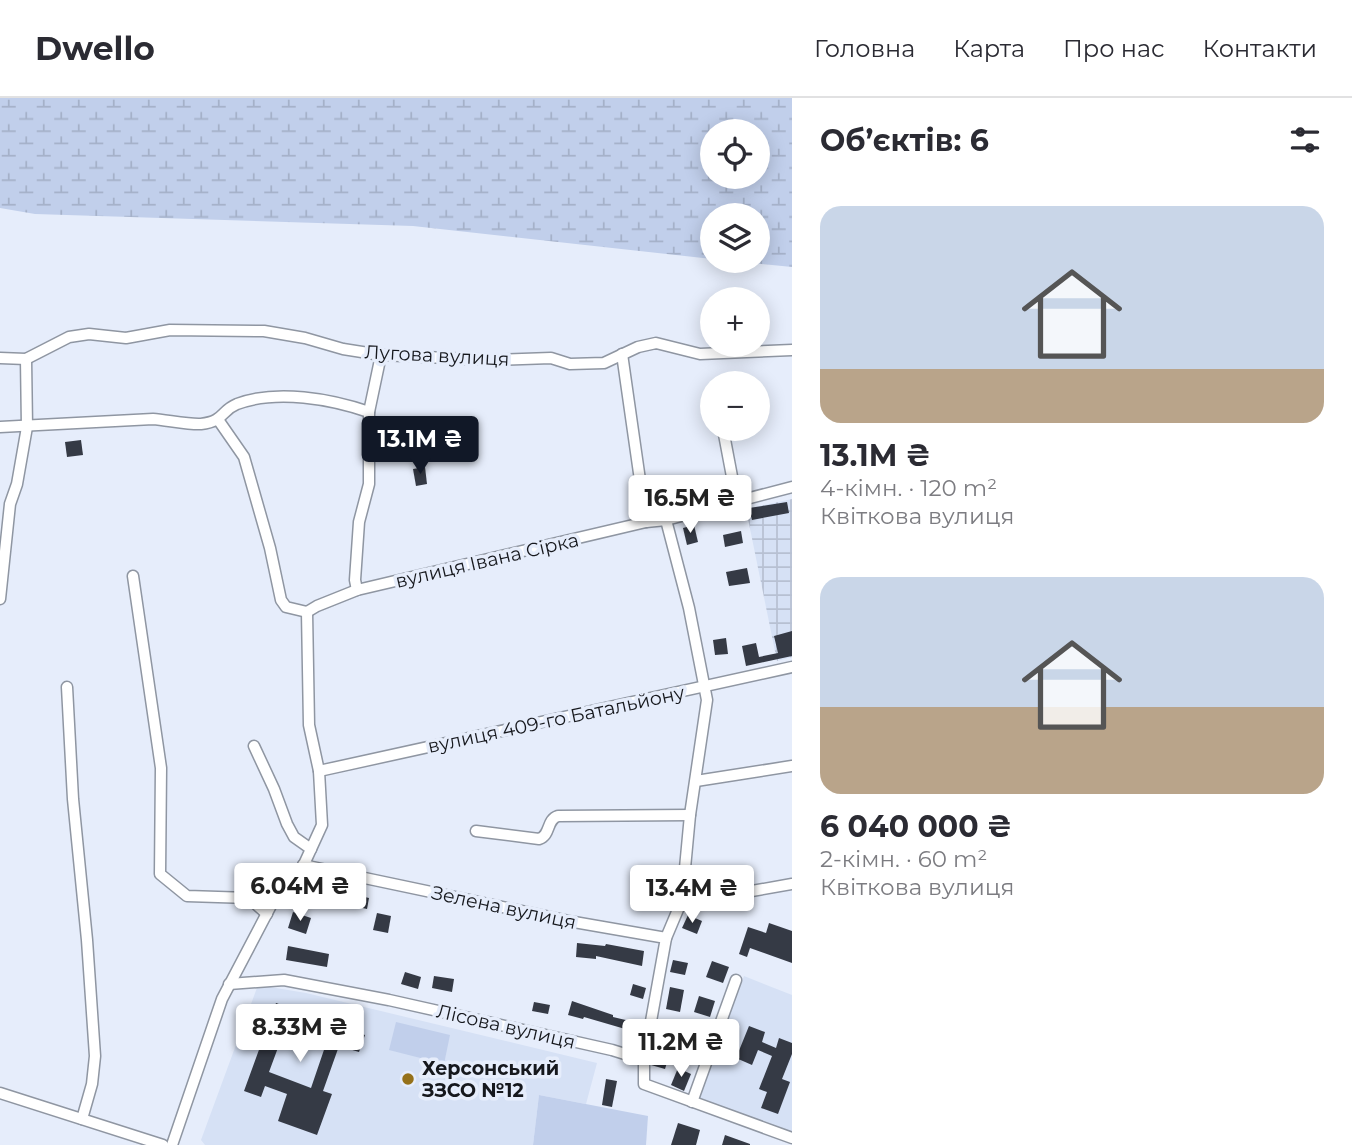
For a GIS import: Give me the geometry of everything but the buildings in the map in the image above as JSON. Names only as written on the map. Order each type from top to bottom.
[{"type":"street","name":"Лугова вулиця","points":[[0,358],[26,359],[69,337],[89,334],[126,338],[170,330],[264,331],[381,355],[491,360],[551,358],[570,364],[604,363],[646,344],[656,343],[700,354],[792,350]]},
{"type":"street","points":[[622,354],[646,522]]},
{"type":"street","points":[[357,590],[355,580],[359,522],[369,484],[369,412],[381,355]]},
{"type":"street","points":[[0,599],[10,504],[17,484],[27,427],[26,359]]},
{"type":"street","points":[[0,427],[153,419],[198,425],[219,421],[235,405],[286,397],[318,398],[369,412]]},
{"type":"street","points":[[173,1145],[222,999],[276,896],[300,873],[323,817],[319,771],[309,725],[307,612],[286,607],[281,600],[270,548],[244,457],[219,421]]},
{"type":"street","points":[[725,441],[737,503]]},
{"type":"street","name":"вулиця Івана Сірка","points":[[307,612],[357,590],[646,522],[666,520],[792,487]]},
{"type":"street","points":[[666,520],[689,608],[707,700],[681,900],[666,938],[644,1060],[644,1084],[792,1138]]},
{"type":"street","points":[[133,576],[161,768],[160,874],[187,896],[249,898],[267,914]]},
{"type":"street","name":"вулиця 409-го Батальйону","points":[[319,771],[792,667]]},
{"type":"street","points":[[67,687],[73,799],[95,1056],[92,1084],[82,1119]]},
{"type":"street","points":[[254,746],[294,837],[311,849]]},
{"type":"street","points":[[696,781],[792,766]]},
{"type":"street","points":[[476,831],[539,839],[545,835],[551,820],[558,816],[690,815]]},
{"type":"street","name":"Зелена вулиця","points":[[303,865],[574,922],[666,938]]},
{"type":"street","points":[[681,900],[689,902],[792,884]]},
{"type":"street","name":"Лісова вулиця","points":[[229,984],[284,980],[389,1000],[612,1050],[644,1060]]},
{"type":"street","points":[[692,1102],[736,980]]},
{"type":"street","points":[[0,1093],[163,1145]]},
{"type":"shaded area","points":[[792,499],[792,657],[777,661],[746,509]]},
{"type":"shaded area","points":[[744,976],[792,995],[792,1135],[698,1101]]},
{"type":"shaded area","name":"Херсонський ЗЗСО №12","points":[[258,985],[306,993],[597,1063],[586,1104],[539,1095],[533,1145],[205,1145],[201,1140]]},
{"type":"green space","points":[[0,98],[792,98],[792,267],[770,265],[770,203],[700,203],[700,258],[413,226],[35,214],[0,208]]},
{"type":"green space","points":[[396,1022],[450,1035],[444,1064],[389,1050]]},
{"type":"green space","points":[[539,1095],[648,1116],[646,1145],[533,1145]]},
{"type":"place","name":"Херсонський ЗЗСО №12","points":[[408,1079]]}]
